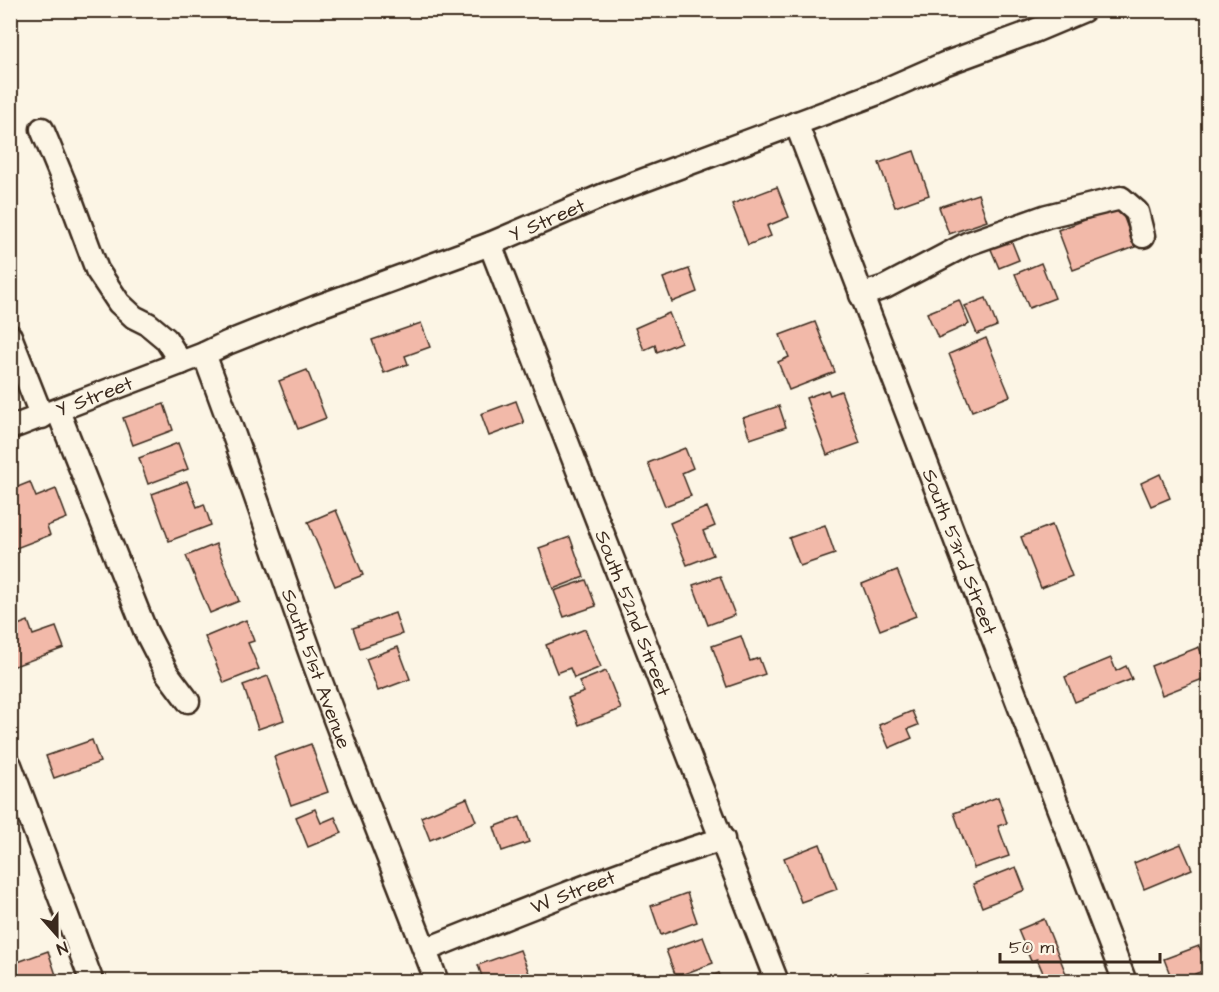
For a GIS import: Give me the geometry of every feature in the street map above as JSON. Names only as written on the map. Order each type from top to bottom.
[{"type":"street","name":"Y Street","points":[[10,428],[204,354],[316,307],[490,244],[604,195],[878,93],[944,64],[1084,10]]},
{"type":"street","name":"South 53rd Street","points":[[795,123],[1125,981]]},
{"type":"street","points":[[42,129],[97,270],[119,303],[134,317],[148,324],[166,339],[181,363]]},
{"type":"street","points":[[861,296],[885,287],[967,244],[1047,216],[1121,198],[1137,212],[1143,236]]},
{"type":"street","name":"South 52nd Street","points":[[490,244],[777,981]]},
{"type":"street","points":[[10,336],[50,414],[145,630],[167,673],[188,700]]},
{"type":"street","name":"South 51st Avenue","points":[[204,354],[314,663],[437,981]]},
{"type":"street","points":[[10,765],[92,981]]},
{"type":"street","name":"W Street","points":[[425,950],[570,892],[723,839]]},
{"type":"building","points":[[914,151],[929,195],[895,207],[879,163]]},
{"type":"building","points":[[777,187],[789,217],[767,226],[771,236],[748,245],[732,204]]},
{"type":"building","points":[[978,194],[987,221],[949,234],[939,207]]},
{"type":"building","points":[[1120,207],[1135,247],[1073,270],[1058,230]]},
{"type":"building","points":[[1011,240],[1019,260],[999,268],[990,247]]},
{"type":"building","points":[[1041,263],[1055,298],[1029,308],[1015,274]]},
{"type":"building","points":[[689,269],[697,292],[672,302],[663,278]]},
{"type":"building","points":[[986,298],[997,326],[977,334],[965,306]]},
{"type":"building","points":[[959,300],[969,324],[938,338],[927,313]]},
{"type":"building","points":[[669,313],[681,342],[657,352],[655,345],[644,350],[635,328]]},
{"type":"building","points":[[815,322],[835,372],[789,390],[778,362],[789,357],[780,335]]},
{"type":"building","points":[[421,323],[430,347],[405,356],[408,364],[384,373],[372,340]]},
{"type":"building","points":[[986,338],[1010,396],[972,411],[949,354]]},
{"type":"building","points":[[307,370],[326,418],[298,429],[279,381]]},
{"type":"building","points":[[828,390],[830,395],[841,391],[860,443],[827,455],[806,398]]},
{"type":"building","points":[[516,401],[524,423],[489,436],[481,414]]},
{"type":"building","points":[[164,404],[173,430],[133,445],[123,418]]},
{"type":"building","points":[[779,406],[786,427],[750,439],[743,418]]},
{"type":"building","points":[[178,443],[188,469],[148,484],[139,458]]},
{"type":"building","points":[[685,448],[693,468],[682,473],[691,496],[665,506],[648,463]]},
{"type":"building","points":[[1160,474],[1170,498],[1151,506],[1141,483]]},
{"type":"building","points":[[187,481],[197,507],[204,504],[211,525],[169,541],[152,494]]},
{"type":"building","points":[[30,482],[36,497],[56,489],[67,518],[47,526],[50,535],[11,550],[10,490]]},
{"type":"building","points":[[707,507],[715,526],[703,531],[713,555],[687,565],[670,523]]},
{"type":"building","points":[[336,510],[363,575],[335,586],[308,522]]},
{"type":"building","points":[[825,525],[835,554],[800,566],[789,538]]},
{"type":"building","points":[[1052,525],[1072,576],[1041,588],[1021,537]]},
{"type":"building","points":[[570,537],[584,577],[553,589],[539,548]]},
{"type":"building","points":[[216,544],[239,601],[210,613],[186,556]]},
{"type":"building","points":[[897,570],[916,616],[880,630],[862,584]]},
{"type":"building","points":[[720,576],[735,615],[708,625],[693,585]]},
{"type":"building","points":[[586,580],[596,606],[564,617],[554,591]]},
{"type":"building","points":[[395,613],[402,634],[360,648],[353,628]]},
{"type":"building","points":[[246,620],[254,641],[248,643],[259,669],[224,683],[205,637]]},
{"type":"building","points":[[28,621],[33,635],[56,627],[64,648],[12,667],[10,628]]},
{"type":"building","points":[[585,629],[601,667],[574,678],[570,668],[557,673],[546,645]]},
{"type":"building","points":[[741,636],[750,661],[759,658],[765,674],[727,687],[712,646]]},
{"type":"building","points":[[398,647],[410,679],[378,691],[366,659]]},
{"type":"building","points":[[1199,647],[1208,677],[1162,695],[1151,666]]},
{"type":"building","points":[[1111,658],[1116,671],[1126,666],[1132,679],[1075,702],[1065,677]]},
{"type":"building","points":[[606,671],[621,709],[579,725],[568,698],[584,692],[579,682]]},
{"type":"building","points":[[268,676],[284,720],[258,729],[243,685]]},
{"type":"building","points":[[912,711],[918,725],[908,729],[912,738],[889,748],[879,725]]},
{"type":"building","points":[[92,740],[100,762],[54,778],[46,756]]},
{"type":"building","points":[[311,744],[328,792],[291,805],[274,757]]},
{"type":"building","points":[[998,797],[1007,823],[998,826],[1009,856],[974,868],[954,813]]},
{"type":"building","points":[[467,798],[476,821],[430,840],[421,817]]},
{"type":"building","points":[[315,809],[321,823],[335,817],[342,833],[308,847],[296,817]]},
{"type":"building","points":[[520,817],[529,842],[502,851],[494,827]]},
{"type":"building","points":[[820,844],[837,889],[801,902],[784,858]]},
{"type":"building","points":[[1181,844],[1192,869],[1144,889],[1134,863]]},
{"type":"building","points":[[1016,867],[1025,890],[982,907],[973,884]]},
{"type":"building","points":[[687,893],[697,922],[661,935],[651,906]]},
{"type":"building","points":[[1044,919],[1067,976],[1053,982],[1047,982],[1037,959],[1031,961],[1018,930]]},
{"type":"building","points":[[703,937],[713,963],[676,977],[666,950]]},
{"type":"building","points":[[1199,946],[1208,969],[1195,974],[1198,982],[1173,982],[1164,959]]},
{"type":"building","points":[[520,950],[531,978],[522,982],[484,982],[478,965]]},
{"type":"building","points":[[48,951],[57,978],[47,982],[21,982],[15,963]]},
{"type":"building","points":[[867,972],[871,982],[842,982]]},
{"type":"building","points":[[719,973],[723,982],[698,982]]}]
